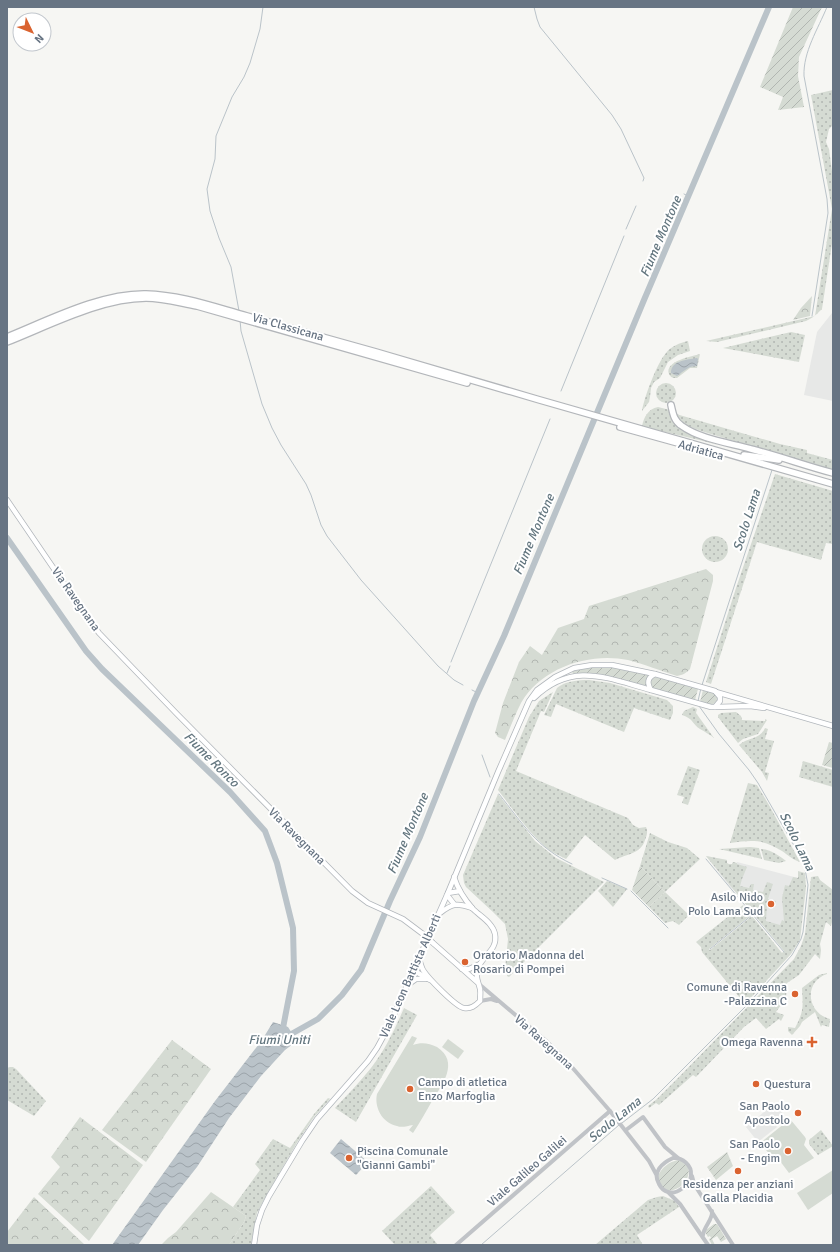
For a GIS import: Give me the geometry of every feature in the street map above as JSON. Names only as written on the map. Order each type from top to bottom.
[{"type":"highway","name":"Via Classicana","points":[[7,337],[96,302],[123,296],[145,294],[168,296],[195,301],[250,319],[569,410]]},
{"type":"highway","name":"Via Classicana","points":[[7,342],[85,311],[115,302],[133,299],[146,298],[164,300],[231,313]]},
{"type":"highway","points":[[671,405],[675,420],[689,430],[795,463],[833,473]]},
{"type":"highway","name":"Adriatica","points":[[569,410],[767,467]]},
{"type":"highway","name":"Adriatica","points":[[649,433],[668,436],[833,487]]},
{"type":"highway","points":[[668,436],[677,436],[749,456],[795,463]]},
{"type":"highway","name":"Adriatica","points":[[780,471],[833,484]]},
{"type":"main road","name":"Via Ravegnana","points":[[7,500],[80,608],[102,636],[182,719],[362,900],[403,919],[423,934],[477,982]]},
{"type":"main road","name":"Viale Leon Battista Alberti","points":[[254,1245],[257,1225],[268,1196],[302,1141],[317,1120],[358,1073],[377,1048],[389,1026],[448,894],[525,708],[537,690],[555,677],[574,668],[592,664],[612,665],[655,674],[714,691]]},
{"type":"main road","points":[[651,690],[648,682],[651,676],[655,674]]},
{"type":"main road","name":"Viale Leon Battista Alberti","points":[[525,708],[539,693],[555,682],[588,675],[602,677],[715,707]]},
{"type":"main road","points":[[714,691],[720,697],[720,701],[715,707]]},
{"type":"main road","points":[[714,691],[833,726]]},
{"type":"main road","points":[[715,707],[750,706],[776,709]]},
{"type":"main road","points":[[415,969],[418,974],[429,980],[460,1007],[472,1008],[480,1001],[480,989],[477,982],[476,973],[480,964],[492,950],[495,934],[490,924],[473,909],[460,892],[454,877]]},
{"type":"main road","points":[[454,904],[448,894],[460,892]]},
{"type":"main road","points":[[439,913],[454,904],[473,909]]},
{"type":"main road","points":[[419,958],[429,980]]},
{"type":"main road","points":[[462,969],[469,969],[480,964]]},
{"type":"main road","points":[[415,969],[424,971]]},
{"type":"main road","points":[[408,985],[416,980],[429,980]]},
{"type":"street","name":"Via Ravegnana","points":[[477,982],[564,1058],[626,1130],[649,1161],[656,1174]]},
{"type":"street","points":[[480,1001],[491,999],[502,1004]]},
{"type":"street","name":"Viale Galileo Galilei","points":[[456,1245],[610,1111]]},
{"type":"street","points":[[626,1130],[643,1117],[665,1147],[686,1163],[689,1167],[694,1184],[733,1245]]},
{"type":"street","points":[[678,1158],[668,1160],[660,1166],[656,1174],[656,1179],[661,1187],[680,1204],[708,1245]]},
{"type":"street","points":[[669,1193],[676,1192],[683,1188],[690,1181],[692,1176]]},
{"type":"street","points":[[703,1236],[703,1230],[711,1218],[712,1211]]},
{"type":"shaded area","points":[[833,311],[833,401],[804,395],[817,332]]},
{"type":"shaded area","name":"Asilo Nido Polo Lama Sud","points":[[706,856],[727,860],[729,865],[733,862],[737,862],[798,878],[798,890],[789,944],[730,887]]},
{"type":"shaded area","points":[[775,1103],[783,1114],[773,1122],[777,1127],[758,1142],[746,1127]]},
{"type":"green space","points":[[793,7],[822,7],[799,57],[798,76],[804,107],[778,110],[783,97],[760,87]]},
{"type":"green space","points":[[833,90],[833,125],[829,129],[826,142],[829,149],[833,179],[833,237],[822,309],[815,315],[832,209],[811,95]]},
{"type":"green space","points":[[812,296],[810,316],[793,320],[801,308]]},
{"type":"green space","points":[[814,316],[806,321],[717,342],[706,341]]},
{"type":"green space","points":[[791,332],[805,335],[799,362],[723,348]]},
{"type":"green space","points":[[688,341],[690,351],[678,355],[668,362],[660,378],[654,382],[651,388],[649,402],[642,411],[651,381],[662,358],[673,347]]},
{"type":"green space","points":[[700,354],[697,368],[690,368],[677,378],[672,378],[669,374],[669,369],[675,362]]},
{"type":"green space","points":[[666,383],[673,386],[676,393],[673,400],[666,403],[659,400],[656,393],[659,386]]},
{"type":"green space","points":[[658,407],[670,410],[672,418],[682,429],[696,437],[718,445],[642,426],[647,414]]},
{"type":"green space","points":[[676,414],[780,444],[807,450],[807,453],[833,460],[833,471],[701,431],[684,423]]},
{"type":"green space","points":[[775,474],[833,491],[833,544],[826,543],[821,560],[757,542],[711,684],[706,682]]},
{"type":"green space","points":[[715,536],[724,540],[728,549],[724,558],[715,562],[706,558],[702,549],[706,540]]},
{"type":"green space","points":[[706,569],[713,575],[713,581],[690,669],[687,672],[677,676],[628,660],[613,658],[598,658],[567,665],[541,680],[530,691],[521,703],[505,740],[498,737],[495,733],[503,703],[519,662],[530,646],[542,655],[558,628],[584,619],[589,606]]},
{"type":"green space","points":[[602,666],[650,675],[646,683],[647,686],[593,673],[573,674],[572,671],[587,667]]},
{"type":"green space","points":[[654,677],[698,689],[695,700],[652,688],[650,681]]},
{"type":"green space","points":[[589,680],[610,683],[667,700],[673,706],[673,713],[670,720],[634,708],[624,732],[556,704],[551,717],[544,715],[557,688],[568,682]]},
{"type":"green space","points":[[703,690],[716,695],[718,700],[712,705],[700,702]]},
{"type":"green space","points":[[553,692],[544,712],[541,711],[516,771],[628,818],[633,825],[639,828],[646,827],[646,838],[643,845],[637,851],[615,860],[585,835],[566,859],[546,848],[539,841],[498,790],[529,717],[539,701]]},
{"type":"green space","points":[[693,707],[697,709],[696,713],[714,738],[697,727],[689,718],[682,715],[684,711]]},
{"type":"green space","points":[[736,712],[741,716],[742,720],[767,720],[758,734],[743,739],[738,743],[718,717],[721,713]]},
{"type":"green space","points":[[765,728],[768,729],[765,739],[774,741],[765,772],[769,773],[767,781],[762,772],[739,745],[742,742],[757,737]]},
{"type":"green space","points":[[829,742],[833,743],[833,768],[822,765]]},
{"type":"green space","points":[[803,761],[833,770],[833,787],[799,777]]},
{"type":"green space","points":[[688,766],[700,770],[688,805],[682,803],[684,797],[677,795]]},
{"type":"green space","points":[[748,783],[757,785],[800,862],[775,847],[763,842],[745,841],[730,843]]},
{"type":"green space","points":[[498,794],[535,841],[556,858],[604,882],[509,977],[507,976],[507,970],[505,969],[508,939],[505,924],[466,887],[463,875]]},
{"type":"green space","points":[[650,833],[668,842],[687,848],[700,859],[665,892],[640,866]]},
{"type":"green space","points":[[750,847],[759,848],[762,859],[719,849]]},
{"type":"green space","points":[[761,849],[771,852],[786,861],[779,863],[764,860]]},
{"type":"green space","points":[[706,856],[727,860],[727,863],[729,864],[732,864],[733,862],[747,867],[740,886],[749,888],[751,884],[754,884],[753,890],[763,892],[767,882],[773,884],[768,899],[776,901],[776,904],[767,904],[766,921],[780,925],[782,920],[784,921],[782,898],[785,885],[789,886],[793,877],[798,878],[798,871],[805,873],[806,887],[800,940],[791,954],[745,1004],[702,952],[701,947],[696,942],[743,905],[751,915],[709,950],[752,916],[782,953],[784,951]]},
{"type":"green space","points":[[640,866],[665,892],[649,907],[632,890]]},
{"type":"green space","points":[[818,876],[820,880],[833,890],[833,918],[831,926],[826,922],[820,944],[820,959],[815,954],[799,975],[787,983],[786,998],[776,1012],[784,1015],[781,1021],[779,1019],[766,1029],[756,1018],[744,1027],[696,1077],[693,1075],[659,1105],[656,1103],[649,1108],[648,1106],[681,1075],[794,959],[805,934],[811,877]]},
{"type":"green space","points":[[607,881],[627,889],[613,907],[598,891]]},
{"type":"green space","points":[[665,892],[689,915],[679,925],[673,921],[665,923],[649,907]]},
{"type":"green space","points":[[827,973],[819,978],[814,984],[811,990],[811,997],[816,1011],[822,1016],[830,1019],[829,1027],[822,1025],[821,1027],[815,1012],[802,1022],[792,1035],[788,1031],[788,1027],[795,1028],[800,1017],[803,1005],[802,988],[819,975]]},
{"type":"green space","points":[[404,1008],[417,1015],[356,1122],[335,1108],[371,1068],[381,1054]]},
{"type":"green space","points":[[412,1036],[417,1038],[413,1045],[425,1043],[437,1047],[444,1053],[448,1066],[444,1081],[413,1133],[409,1130],[413,1125],[401,1127],[387,1122],[380,1114],[376,1099],[377,1094]]},
{"type":"green space","points":[[448,1039],[464,1051],[458,1059],[442,1047]]},
{"type":"green space","points":[[172,1040],[211,1069],[146,1162],[102,1130]]},
{"type":"green space","points":[[10,1067],[16,1069],[46,1101],[34,1116],[7,1100],[7,1068]]},
{"type":"green space","points":[[328,1098],[330,1099],[314,1117],[298,1141],[257,1213],[251,1245],[229,1245],[244,1222],[246,1216],[233,1207],[260,1170],[255,1164],[273,1139],[290,1148],[314,1114]]},
{"type":"green space","points":[[80,1117],[143,1165],[89,1241],[38,1194],[60,1167],[51,1157]]},
{"type":"green space","name":"San Paolo - Engim","points":[[790,1119],[805,1137],[806,1139],[804,1145],[814,1158],[789,1173],[780,1161],[777,1163],[760,1143]]},
{"type":"green space","points":[[821,1130],[833,1146],[818,1155],[809,1144],[809,1140]]},
{"type":"green space","points":[[727,1152],[733,1166],[716,1180],[707,1167]]},
{"type":"green space","points":[[678,1160],[685,1163],[688,1167],[689,1172],[687,1178],[684,1183],[674,1190],[666,1190],[660,1185],[658,1176],[666,1165]]},
{"type":"green space","points":[[833,1170],[833,1193],[808,1210],[797,1193]]},
{"type":"green space","points":[[431,1186],[455,1212],[430,1235],[438,1245],[395,1245],[382,1231]]},
{"type":"green space","points":[[211,1192],[246,1216],[244,1222],[229,1245],[162,1244],[176,1232]]},
{"type":"green space","points":[[663,1196],[675,1201],[679,1207],[637,1235],[643,1245],[595,1245],[648,1200]]},
{"type":"green space","points":[[34,1197],[85,1245],[7,1245],[7,1232]]},
{"type":"green space","points":[[714,1224],[717,1224],[726,1239],[721,1242],[717,1236],[712,1239],[715,1245],[712,1245],[709,1239],[711,1238],[710,1236],[708,1237],[705,1232]]},
{"type":"water","points":[[697,358],[697,366],[689,368],[677,376],[671,373],[674,365],[680,361]]},
{"type":"water","name":"Fiumi Uniti","points":[[273,1022],[288,1027],[297,1041],[285,1050],[261,1076],[229,1118],[197,1167],[138,1245],[112,1245],[215,1101],[262,1040]]},
{"type":"water","name":"Piscina Comunale \"Gianni Gambi\"","points":[[341,1139],[368,1162],[356,1175],[330,1153]]},
{"type":"waterway","points":[[239,311],[231,267],[210,211],[207,189],[215,159],[216,136],[232,97],[244,77],[250,63],[260,29],[263,7]]},
{"type":"waterway","points":[[534,7],[540,27],[612,115],[621,129],[644,178],[643,181]]},
{"type":"waterway","name":"Fiume Montone","points":[[286,1037],[318,1019],[342,995],[361,970],[390,901],[420,837],[474,701],[504,636],[644,300],[769,7]]},
{"type":"waterway","name":"Scolo Lama","points":[[812,316],[828,213],[827,199],[804,76],[804,67],[808,49],[827,7]]},
{"type":"waterway","name":"Fiume Montone","points":[[684,194],[688,196]]},
{"type":"waterway","points":[[626,229],[636,206]]},
{"type":"waterway","points":[[561,391],[624,236]]},
{"type":"waterway","points":[[240,320],[241,331],[262,404],[281,445],[306,484],[321,525],[327,536],[361,580],[438,666],[454,680],[463,685]]},
{"type":"waterway","points":[[451,662],[550,419]]},
{"type":"waterway","name":"Scolo Lama","points":[[702,685],[772,470]]},
{"type":"waterway","name":"Fiume Ronco","points":[[7,538],[86,651],[102,669],[230,792],[265,831],[277,863],[293,928],[294,971],[282,1033]]},
{"type":"waterway","points":[[447,673],[450,666]]},
{"type":"waterway","name":"Scolo Lama","points":[[698,701],[701,688]]},
{"type":"waterway","name":"Fiume Montone","points":[[472,690],[478,693]]},
{"type":"waterway","name":"Scolo Lama","points":[[622,1123],[653,1099],[747,1005],[792,955],[801,939],[803,932],[808,885],[805,869],[796,849],[758,783],[699,706]]},
{"type":"waterway","points":[[482,755],[490,777]]},
{"type":"waterway","points":[[499,794],[523,825],[539,842],[572,864]]},
{"type":"waterway","points":[[706,859],[784,952]]},
{"type":"waterway","points":[[602,878],[627,889]]},
{"type":"waterway","points":[[631,891],[668,928]]},
{"type":"waterway","points":[[710,949],[752,915]]},
{"type":"waterway","name":"Scolo Lama","points":[[481,1245],[619,1125]]},
{"type":"place","name":"Asilo Nido Polo Lama Sud","points":[[771,904]]},
{"type":"place","name":"Oratorio Madonna del Rosario di Pompei","points":[[465,962]]},
{"type":"place","name":"Comune di Ravenna -Palazzina C","points":[[795,994]]},
{"type":"place","name":"Omega Ravenna","points":[[812,1042]]},
{"type":"place","name":"Questura","points":[[756,1084]]},
{"type":"place","name":"Campo di atletica Enzo Marfoglia","points":[[410,1089]]},
{"type":"place","name":"San Paolo Apostolo","points":[[798,1113]]},
{"type":"place","name":"San Paolo - Engim","points":[[788,1151]]},
{"type":"place","name":"Piscina Comunale \"Gianni Gambi\"","points":[[349,1158]]},
{"type":"place","name":"Residenza per anziani Galla Placidia","points":[[738,1171]]}]
